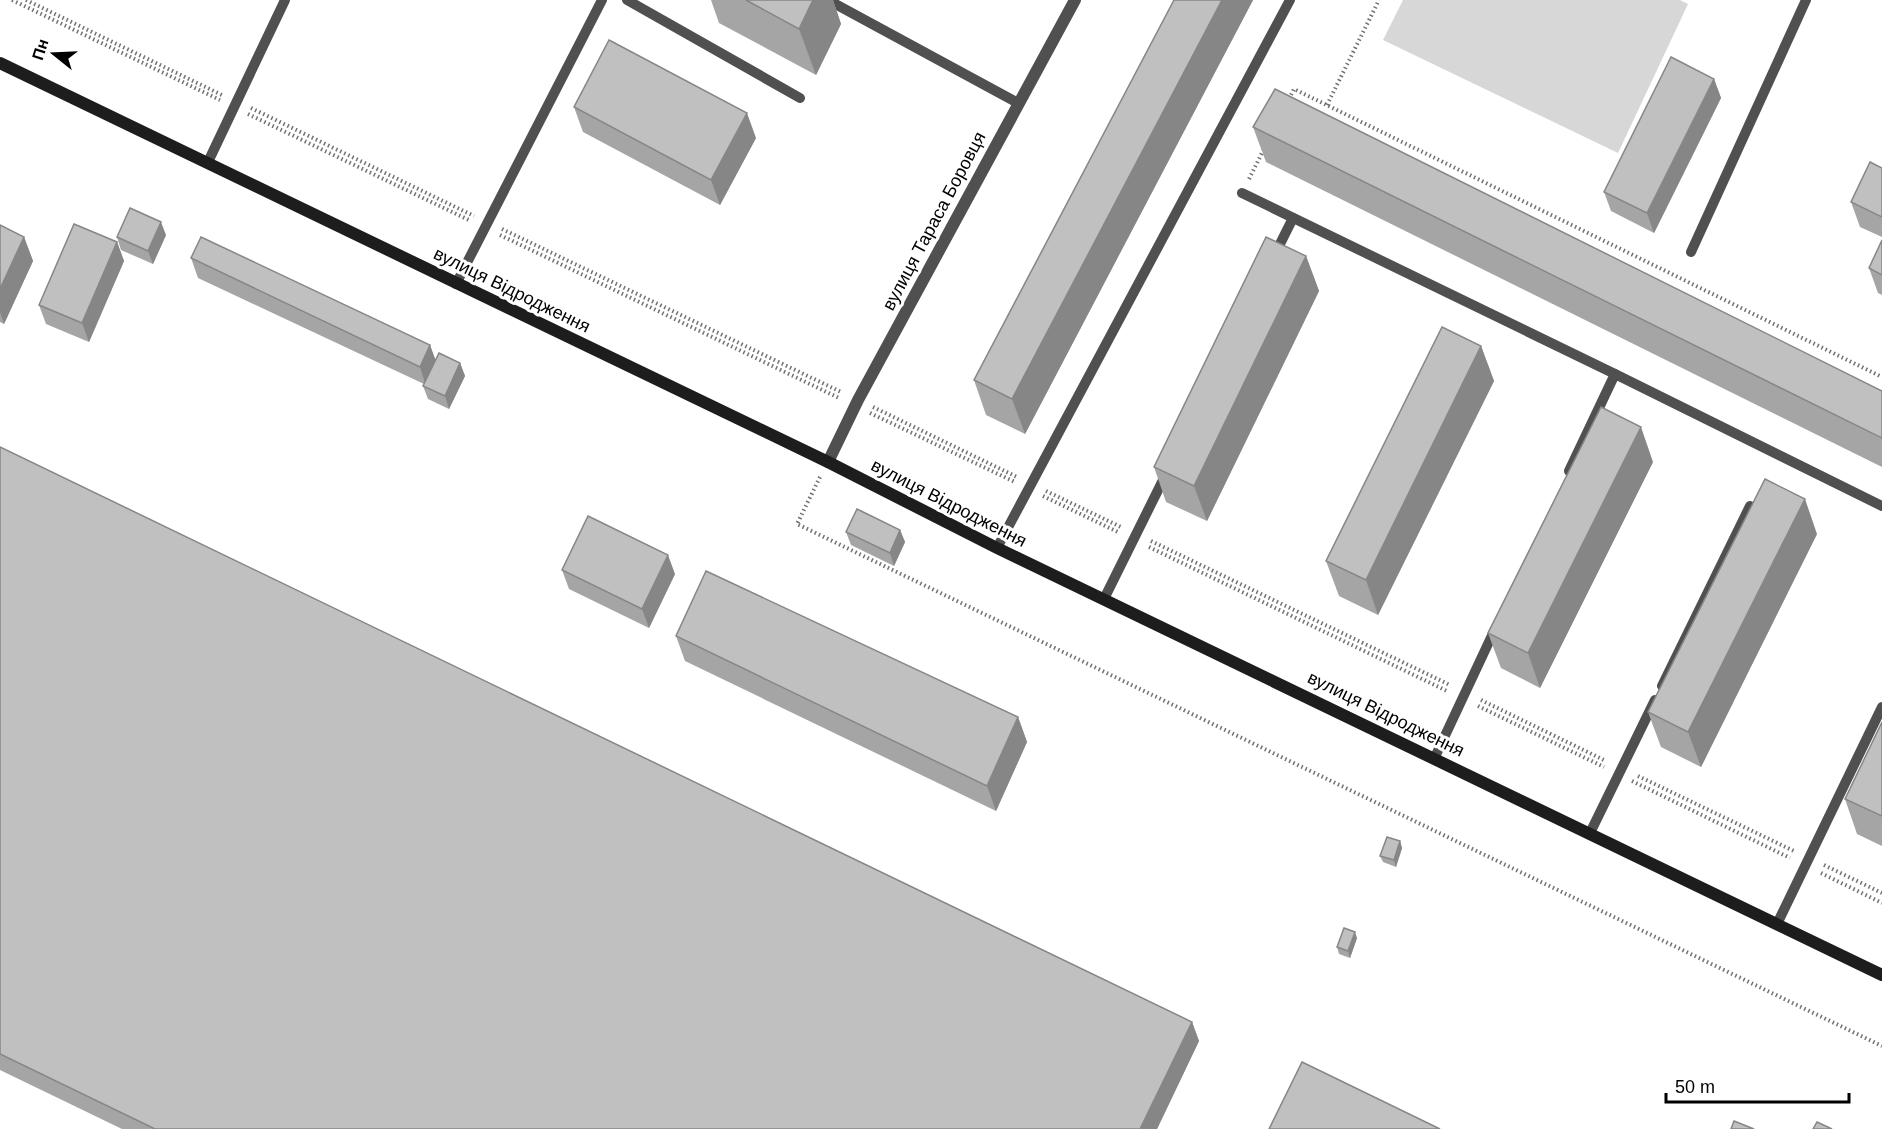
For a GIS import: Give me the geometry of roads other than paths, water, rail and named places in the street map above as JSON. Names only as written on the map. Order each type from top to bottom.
[{"type":"street","name":"вулиця Тараса Боровця","points":[[828,462],[856,403],[1075,0]]},
{"type":"street","name":"вулиця Відродження","points":[[0,63],[828,462],[996,548],[1435,757],[1882,975]]},
{"type":"lane","points":[[208,162],[285,0]]},
{"type":"lane","points":[[456,284],[602,0]]},
{"type":"lane","points":[[627,0],[800,98]]},
{"type":"lane","points":[[828,0],[1018,104]]},
{"type":"lane","points":[[996,548],[1290,0]]},
{"type":"lane","points":[[1691,252],[1806,0]]},
{"type":"lane","points":[[1242,193],[1882,506]]},
{"type":"lane","points":[[1267,271],[1293,218]]},
{"type":"lane","points":[[1565,480],[1615,374]]},
{"type":"lane","points":[[1104,599],[1173,460]]},
{"type":"lane","points":[[1590,833],[1750,506]]},
{"type":"lane","points":[[1435,757],[1500,618]]},
{"type":"lane","points":[[1777,924],[1882,707]]}]
